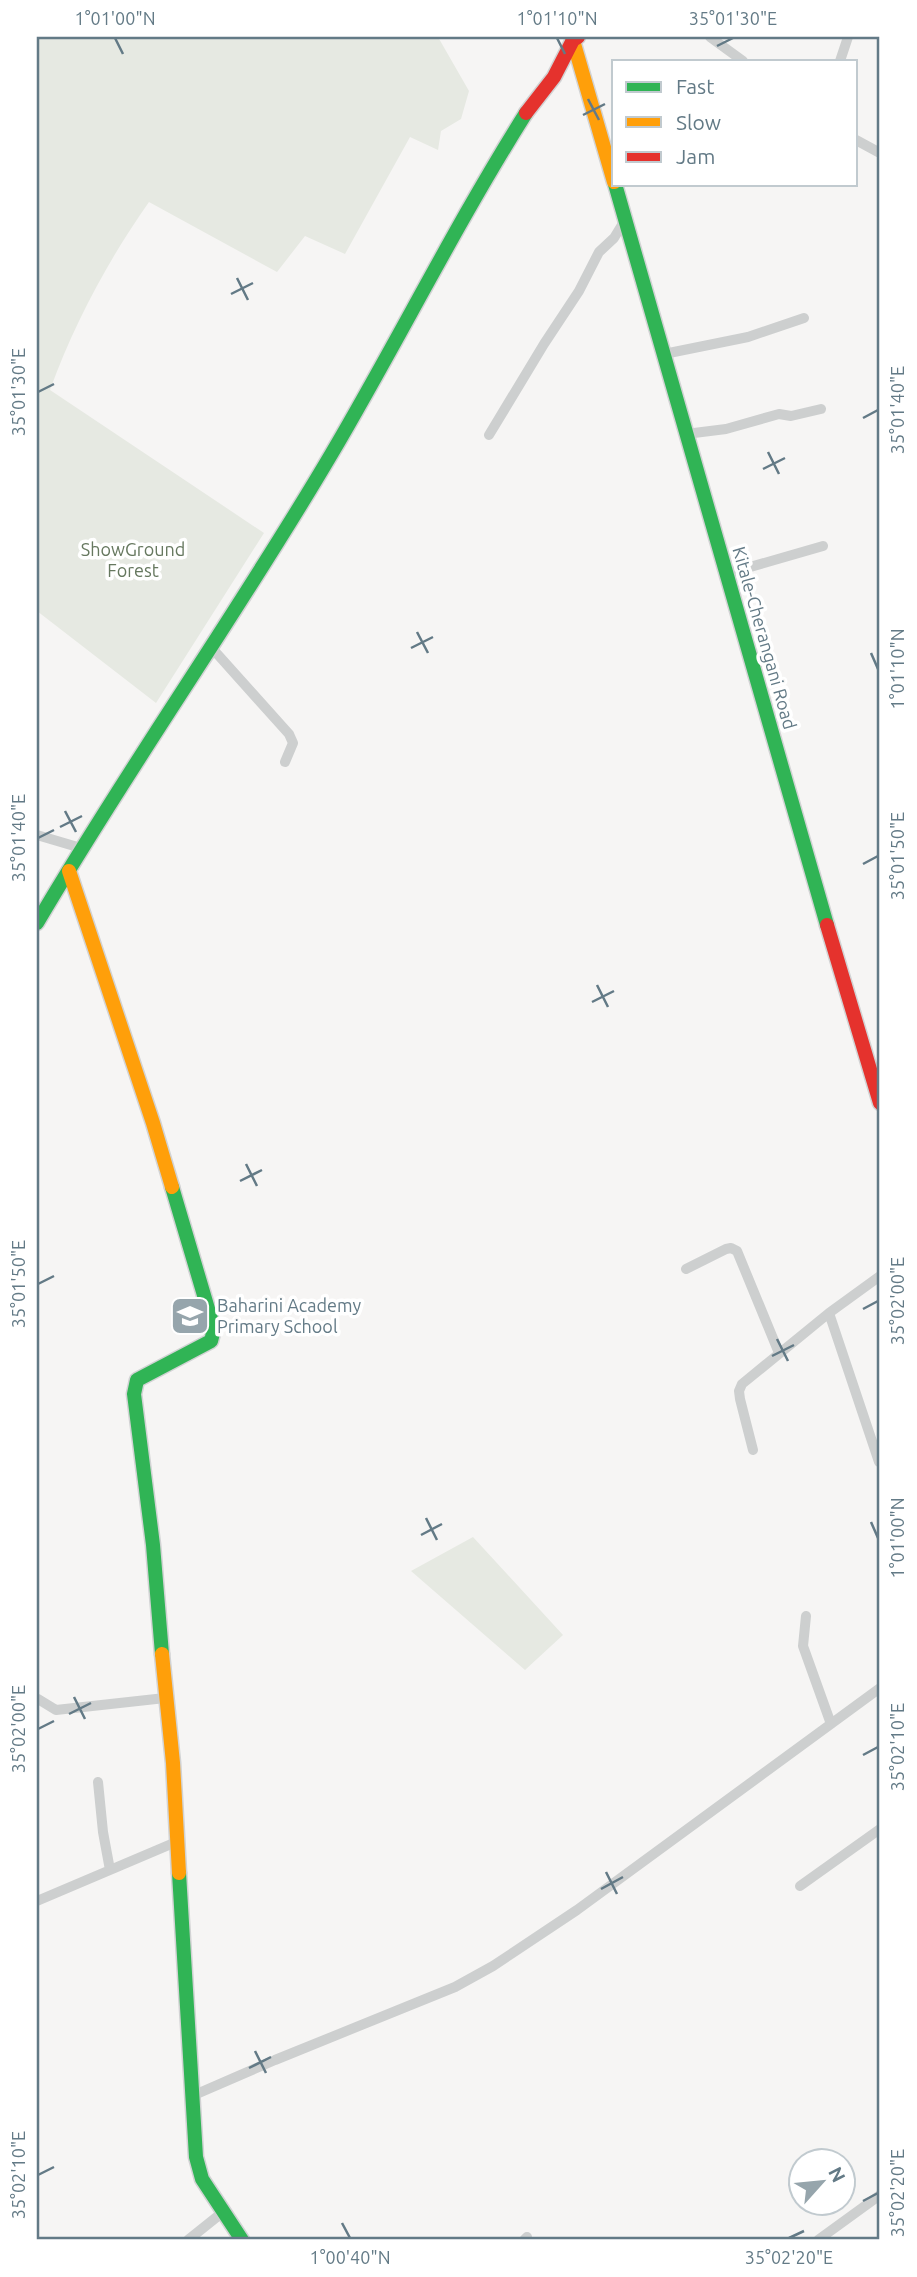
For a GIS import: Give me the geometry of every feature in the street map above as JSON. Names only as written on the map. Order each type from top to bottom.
[{"type":"street","points":[[710,37],[742,60]]},
{"type":"street","points":[[840,60],[848,37]]},
{"type":"street","points":[[37,923],[81,848],[332,453],[482,183],[528,110],[554,76],[575,38]]},
{"type":"street","name":"Kitale-Cherangani Road","points":[[575,38],[612,172]]},
{"type":"street","points":[[858,142],[880,153]]},
{"type":"street","name":"Kitale-Cherangani Road","points":[[616,186],[822,910],[880,1102]]},
{"type":"street","points":[[489,435],[579,291],[599,252],[614,238],[625,220]]},
{"type":"street","points":[[664,354],[748,337],[804,318]]},
{"type":"street","points":[[687,434],[726,429],[779,414],[791,416],[821,409]]},
{"type":"street","points":[[726,574],[823,546]]},
{"type":"street","points":[[211,647],[289,734],[293,743],[285,762]]},
{"type":"street","points":[[37,835],[81,848]]},
{"type":"street","points":[[69,871],[153,1123],[214,1329],[211,1341],[142,1376],[134,1387],[153,1545],[173,1763],[198,2168],[202,2179],[242,2240]]},
{"type":"street","points":[[686,1269],[726,1249],[737,1251],[779,1353]]},
{"type":"street","points":[[753,1450],[740,1399],[740,1387],[828,1313],[880,1276]]},
{"type":"street","points":[[828,1313],[879,1462]]},
{"type":"street","points":[[806,1616],[803,1646],[831,1724]]},
{"type":"street","points":[[192,2096],[455,1987],[493,1966],[577,1910],[880,1688]]},
{"type":"street","points":[[38,1699],[56,1710],[165,1698]]},
{"type":"street","points":[[98,1782],[110,1870]]},
{"type":"street","points":[[800,1886],[880,1829]]},
{"type":"street","points":[[37,1901],[176,1842]]},
{"type":"street","points":[[818,2240],[880,2195]]},
{"type":"street","points":[[187,2240],[223,2212]]},
{"type":"green space","name":"ShowGround Forest","points":[[37,37],[438,37],[469,91],[461,119],[441,131],[438,150],[410,137],[345,254],[305,236],[277,272],[149,202],[93,293],[50,390],[264,533],[156,703],[37,611]]},
{"type":"green space","points":[[473,1537],[563,1635],[525,1670],[411,1571]]},
{"type":"traffic: fast","points":[[37,923],[296,513],[475,197],[526,113]]},
{"type":"traffic: fast","points":[[616,186],[827,925]]},
{"type":"traffic: fast","points":[[162,1654],[153,1545],[134,1394],[137,1380],[211,1341],[214,1329],[172,1187]]},
{"type":"traffic: fast","points":[[179,1873],[196,2157],[202,2179],[242,2240]]},
{"type":"traffic: slow","points":[[572,37],[612,175]]},
{"type":"traffic: slow","points":[[69,871],[172,1187]]},
{"type":"traffic: slow","points":[[162,1654],[173,1763],[179,1873]]},
{"type":"traffic: jam","points":[[526,113],[554,77],[573,40],[578,37]]},
{"type":"traffic: jam","points":[[827,925],[880,1103]]},
{"type":"place","name":"Baharini Academy Primary School","points":[[190,1316]]}]
